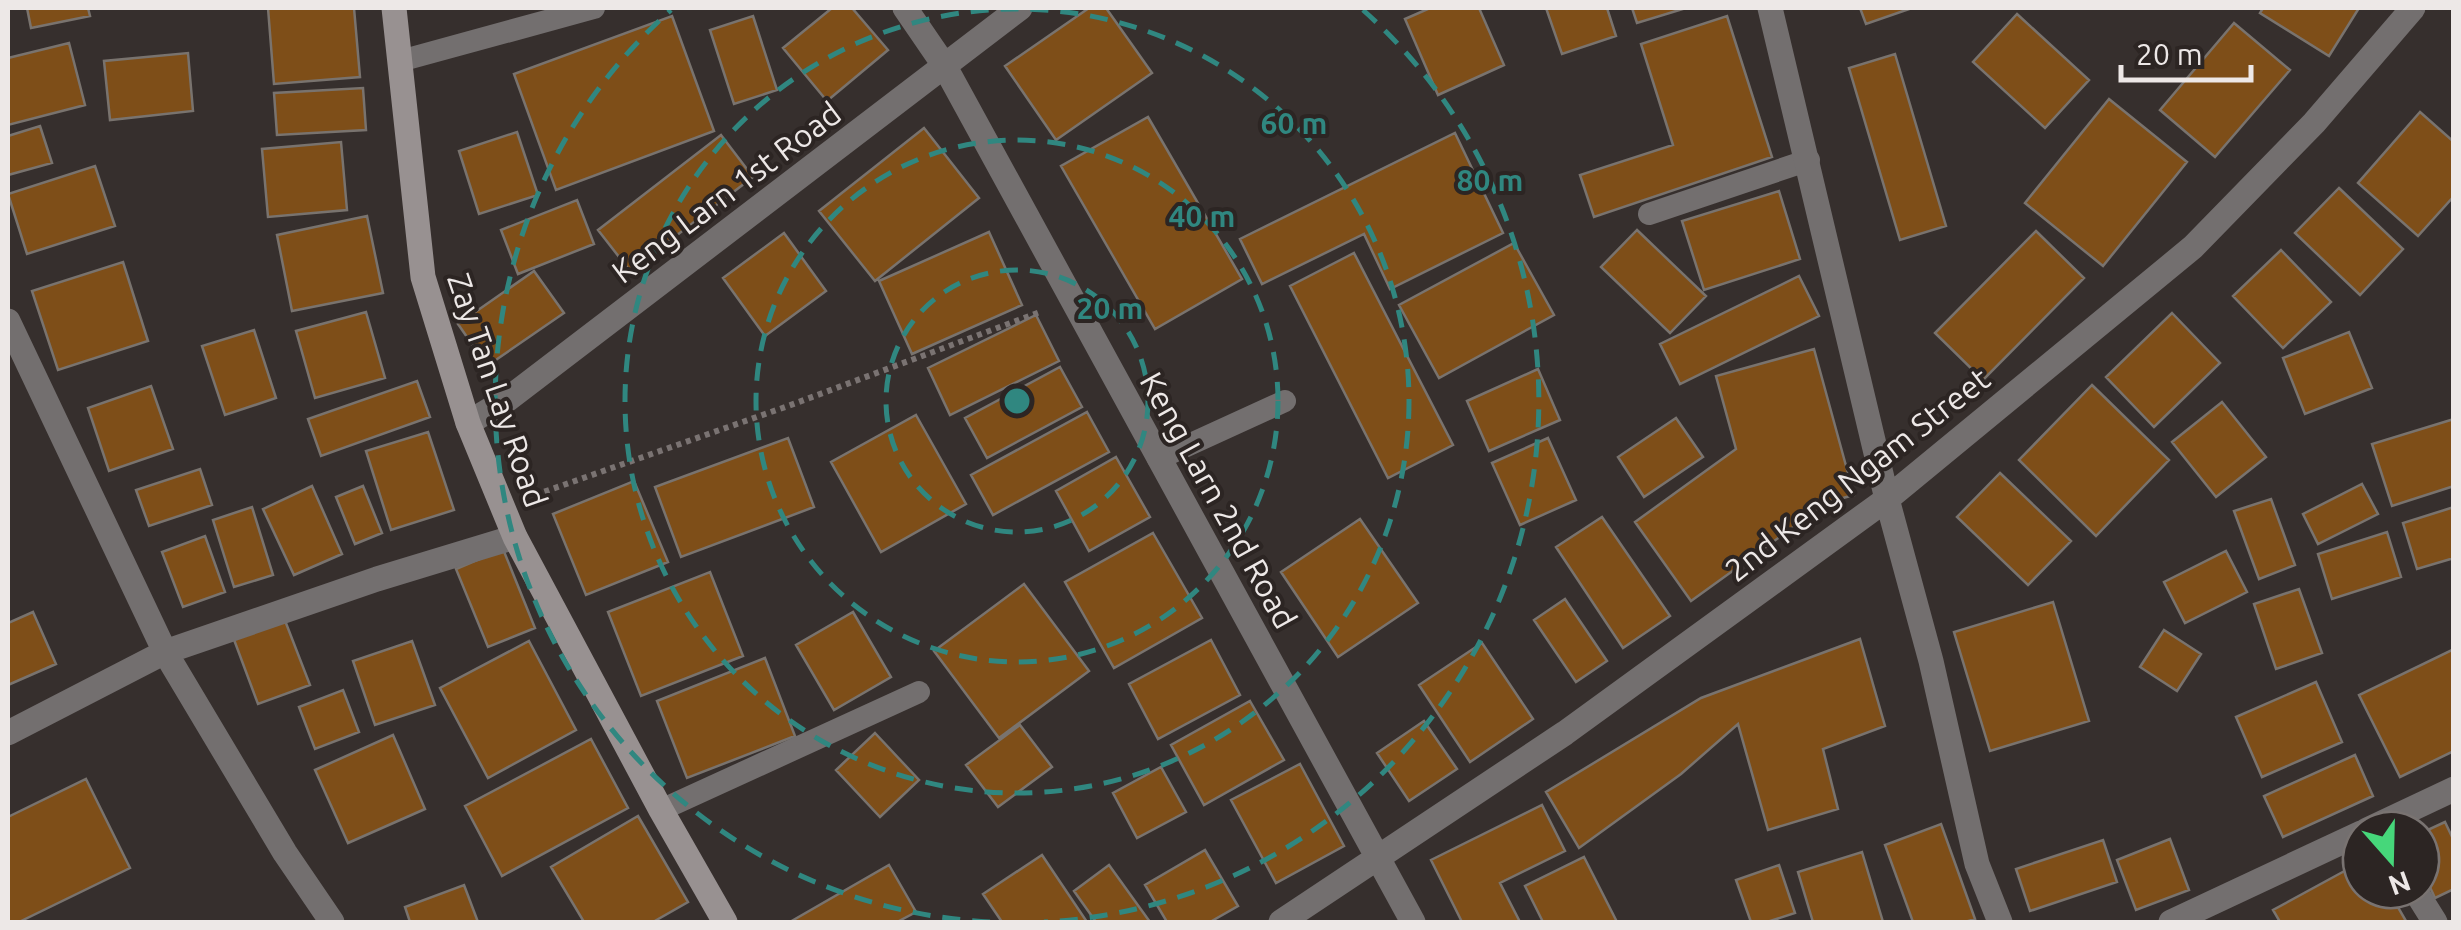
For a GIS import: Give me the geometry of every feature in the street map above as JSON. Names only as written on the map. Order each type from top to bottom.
[{"type":"street","name":"Zay Tan Lay Road","points":[[394,8],[423,277],[468,423],[515,537],[725,922]]},
{"type":"street","name":"Keng Larn 2nd Road","points":[[905,8],[944,66],[1074,299],[1413,922]]},
{"type":"street","name":"Keng Larn 1st Road","points":[[468,423],[508,399],[1020,8]]},
{"type":"street","points":[[1770,8],[1887,499],[1931,661],[1977,864],[2000,922]]},
{"type":"street","name":"2nd Keng Ngam Street","points":[[1281,922],[1380,860],[1565,733],[1887,499],[2194,247],[2314,123],[2413,8]]},
{"type":"street","points":[[8,321],[165,652],[285,853],[332,922]]},
{"type":"street","points":[[8,733],[165,652],[377,579],[515,537]]},
{"type":"street","points":[[2412,810],[2454,790]]},
{"type":"street","points":[[2170,922],[2341,843]]},
{"type":"lane","points":[[400,60],[594,8]]},
{"type":"lane","points":[[1648,214],[1808,160]]},
{"type":"lane","points":[[1158,459],[1286,400]]},
{"type":"lane","points":[[661,810],[919,692]]},
{"type":"path","points":[[502,506],[788,406],[1074,299]]},
{"type":"building","points":[[27,8],[88,8],[90,16],[31,28]]},
{"type":"building","points":[[268,8],[354,8],[360,77],[274,84]]},
{"type":"building","points":[[832,8],[852,8],[888,50],[827,101],[783,48]]},
{"type":"building","points":[[1089,8],[1106,8],[1152,73],[1056,140],[1005,66]]},
{"type":"building","points":[[1430,8],[1479,8],[1504,65],[1438,95],[1405,19]]},
{"type":"building","points":[[1546,8],[1607,8],[1616,36],[1562,54]]},
{"type":"building","points":[[1632,8],[1686,8],[1637,23]]},
{"type":"building","points":[[1860,8],[1912,8],[1866,24]]},
{"type":"building","points":[[2263,8],[2359,8],[2329,56],[2260,13]]},
{"type":"building","points":[[2017,14],[2089,80],[2045,128],[1973,62]]},
{"type":"building","points":[[672,16],[714,131],[556,190],[514,74]]},
{"type":"building","points":[[753,16],[777,90],[734,104],[710,30]]},
{"type":"building","points":[[1727,16],[1772,157],[1594,217],[1580,175],[1673,145],[1641,44]]},
{"type":"building","points":[[2234,23],[2290,70],[2215,157],[2160,110]]},
{"type":"building","points":[[69,43],[85,105],[8,125],[8,58]]},
{"type":"building","points":[[188,53],[193,111],[110,120],[104,61]]},
{"type":"building","points":[[1895,54],[1946,226],[1900,240],[1849,68]]},
{"type":"building","points":[[363,88],[366,130],[277,135],[274,93]]},
{"type":"building","points":[[2109,99],[2187,162],[2103,266],[2025,203]]},
{"type":"building","points":[[2420,112],[2454,142],[2454,196],[2418,236],[2358,183]]},
{"type":"building","points":[[1148,117],[1242,279],[1155,329],[1061,166]]},
{"type":"building","points":[[40,126],[52,163],[8,175],[8,136]]},
{"type":"building","points":[[924,128],[979,198],[875,281],[819,211]]},
{"type":"building","points":[[517,132],[538,195],[479,214],[459,151]]},
{"type":"building","points":[[1455,133],[1503,233],[1390,289],[1364,234],[1262,284],[1240,239]]},
{"type":"building","points":[[721,135],[753,177],[630,271],[598,230]]},
{"type":"building","points":[[341,142],[347,210],[268,217],[262,149]]},
{"type":"building","points":[[95,166],[115,226],[27,254],[8,194]]},
{"type":"building","points":[[2339,188],[2403,249],[2360,295],[2295,233]]},
{"type":"building","points":[[1779,191],[1800,259],[1704,290],[1682,221]]},
{"type":"building","points":[[577,200],[594,244],[518,274],[501,230]]},
{"type":"building","points":[[367,216],[383,293],[292,311],[277,235]]},
{"type":"building","points":[[1637,230],[1706,296],[1670,333],[1601,267]]},
{"type":"building","points":[[2036,231],[2084,278],[1983,380],[1935,333]]},
{"type":"building","points":[[989,232],[1022,305],[912,354],[879,281]]},
{"type":"building","points":[[784,233],[826,291],[765,336],[723,278]]},
{"type":"building","points":[[1514,243],[1554,315],[1439,378],[1399,305]]},
{"type":"building","points":[[2281,250],[2331,302],[2283,348],[2233,296]]},
{"type":"building","points":[[1354,253],[1453,445],[1388,478],[1290,286]]},
{"type":"building","points":[[123,262],[148,341],[58,370],[32,291]]},
{"type":"building","points":[[534,271],[564,313],[487,366],[458,324]]},
{"type":"building","points":[[1799,276],[1819,316],[1680,384],[1660,344]]},
{"type":"building","points":[[366,312],[385,378],[315,398],[296,331]]},
{"type":"building","points":[[2172,313],[2220,363],[2154,427],[2106,377]]},
{"type":"building","points":[[1036,315],[1059,361],[950,415],[928,368]]},
{"type":"building","points":[[254,330],[276,398],[225,415],[202,346]]},
{"type":"building","points":[[2349,332],[2372,388],[2305,414],[2283,358]]},
{"type":"building","points":[[1814,349],[1854,495],[1828,502],[1691,601],[1635,522],[1736,449],[1716,376]]},
{"type":"building","points":[[1060,367],[1082,407],[987,458],[965,418]]},
{"type":"building","points":[[1538,369],[1560,420],[1489,451],[1467,401]]},
{"type":"building","points":[[417,381],[430,417],[321,456],[308,419]]},
{"type":"building","points":[[2092,385],[2169,460],[2096,536],[2019,460]]},
{"type":"building","points":[[151,386],[173,449],[109,471],[88,408]]},
{"type":"building","points":[[2222,402],[2266,457],[2216,497],[2172,442]]},
{"type":"building","points":[[1087,412],[1109,452],[993,515],[971,475]]},
{"type":"building","points":[[916,415],[966,504],[881,552],[831,462]]},
{"type":"building","points":[[1676,418],[1703,457],[1644,497],[1618,457]]},
{"type":"building","points":[[2454,419],[2454,486],[2392,506],[2372,444]]},
{"type":"building","points":[[428,432],[454,510],[391,530],[366,451]]},
{"type":"building","points":[[788,438],[814,507],[681,557],[655,487]]},
{"type":"building","points":[[1548,438],[1576,500],[1520,525],[1492,463]]},
{"type":"building","points":[[1116,457],[1150,517],[1089,551],[1056,491]]},
{"type":"building","points":[[200,469],[212,505],[149,526],[136,490]]},
{"type":"building","points":[[2000,473],[2071,541],[2028,585],[1957,517]]},
{"type":"building","points":[[634,481],[668,562],[586,595],[553,514]]},
{"type":"building","points":[[2362,484],[2378,514],[2318,544],[2303,514]]},
{"type":"building","points":[[312,486],[342,554],[294,575],[263,509]]},
{"type":"building","points":[[363,486],[382,533],[355,544],[336,497]]},
{"type":"building","points":[[2271,499],[2295,565],[2259,579],[2234,511]]},
{"type":"building","points":[[252,507],[273,575],[234,587],[213,520]]},
{"type":"building","points":[[2454,507],[2454,558],[2417,569],[2403,523]]},
{"type":"building","points":[[1602,517],[1670,616],[1623,648],[1556,547]]},
{"type":"building","points":[[1360,519],[1418,603],[1338,657],[1281,572]]},
{"type":"building","points":[[2387,532],[2401,577],[2332,599],[2318,554]]},
{"type":"building","points":[[1153,533],[1202,618],[1114,668],[1065,582]]},
{"type":"building","points":[[205,536],[225,592],[183,607],[162,552]]},
{"type":"building","points":[[503,549],[535,628],[488,647],[456,569]]},
{"type":"building","points":[[2226,551],[2247,592],[2185,623],[2164,582]]},
{"type":"building","points":[[710,572],[743,656],[641,696],[608,612]]},
{"type":"building","points":[[1024,584],[1089,671],[999,738],[934,651]]},
{"type":"building","points":[[2299,589],[2322,653],[2276,669],[2254,604]]},
{"type":"building","points":[[1565,599],[1607,661],[1576,682],[1534,620]]},
{"type":"building","points":[[2053,602],[2089,721],[1990,751],[1954,632]]},
{"type":"building","points":[[33,612],[56,664],[8,685],[8,623]]},
{"type":"building","points":[[853,612],[891,677],[834,710],[796,645]]},
{"type":"building","points":[[284,618],[310,685],[258,704],[233,637]]},
{"type":"building","points":[[2164,630],[2201,654],[2177,691],[2140,667]]},
{"type":"building","points":[[1860,639],[1885,726],[1823,749],[1838,809],[1768,830],[1738,724],[1681,774],[1579,848],[1546,792],[1701,698]]},
{"type":"building","points":[[1211,640],[1240,695],[1158,739],[1129,684]]},
{"type":"building","points":[[412,641],[435,705],[375,725],[353,661]]},
{"type":"building","points":[[529,641],[576,730],[488,778],[440,688]]},
{"type":"building","points":[[1482,643],[1533,719],[1470,762],[1419,685]]},
{"type":"building","points":[[2454,649],[2454,751],[2400,777],[2359,695]]},
{"type":"building","points":[[765,658],[795,736],[687,778],[657,701]]},
{"type":"building","points":[[2316,682],[2342,742],[2262,777],[2236,717]]},
{"type":"building","points":[[343,690],[359,732],[315,749],[299,707]]},
{"type":"building","points":[[1250,701],[1284,760],[1204,805],[1171,745]]},
{"type":"building","points":[[1424,721],[1457,769],[1409,801],[1377,753]]},
{"type":"building","points":[[1020,725],[1052,767],[998,807],[966,765]]},
{"type":"building","points":[[875,733],[919,780],[880,817],[836,770]]},
{"type":"building","points":[[393,735],[425,809],[348,843],[315,770]]},
{"type":"building","points":[[591,739],[628,808],[502,876],[465,806]]},
{"type":"building","points":[[2355,755],[2373,796],[2283,837],[2264,796]]},
{"type":"building","points":[[1300,764],[1344,846],[1276,883],[1231,800]]},
{"type":"building","points":[[1161,767],[1186,812],[1137,838],[1113,793]]},
{"type":"building","points":[[86,779],[130,868],[19,922],[8,922],[8,817]]},
{"type":"building","points":[[1542,805],[1565,851],[1500,883],[1520,922],[1462,922],[1431,860]]},
{"type":"building","points":[[638,816],[688,902],[653,922],[584,922],[551,867]]},
{"type":"building","points":[[2445,822],[2454,841],[2454,889],[2441,895],[2441,824]]},
{"type":"building","points":[[1941,824],[1975,919],[1913,922],[1885,845]]},
{"type":"building","points":[[2170,839],[2189,890],[2136,910],[2117,860]]},
{"type":"building","points":[[2103,840],[2117,882],[2030,911],[2016,869]]},
{"type":"building","points":[[1205,850],[1238,906],[1210,922],[1167,922],[1145,885]]},
{"type":"building","points":[[1862,852],[1883,922],[1813,922],[1798,872]]},
{"type":"building","points":[[1042,855],[1087,922],[1002,922],[983,894]]},
{"type":"building","points":[[1584,857],[1617,922],[1543,922],[1525,886]]},
{"type":"building","points":[[889,865],[916,912],[897,922],[790,922]]},
{"type":"building","points":[[1109,865],[1150,922],[1096,922],[1074,891]]},
{"type":"building","points":[[1779,865],[1795,913],[1767,922],[1751,922],[1736,880]]},
{"type":"building","points":[[2341,873],[2341,910],[2400,910],[2406,921],[2280,922],[2273,910]]},
{"type":"building","points":[[464,885],[478,922],[410,922],[405,907]]}]
